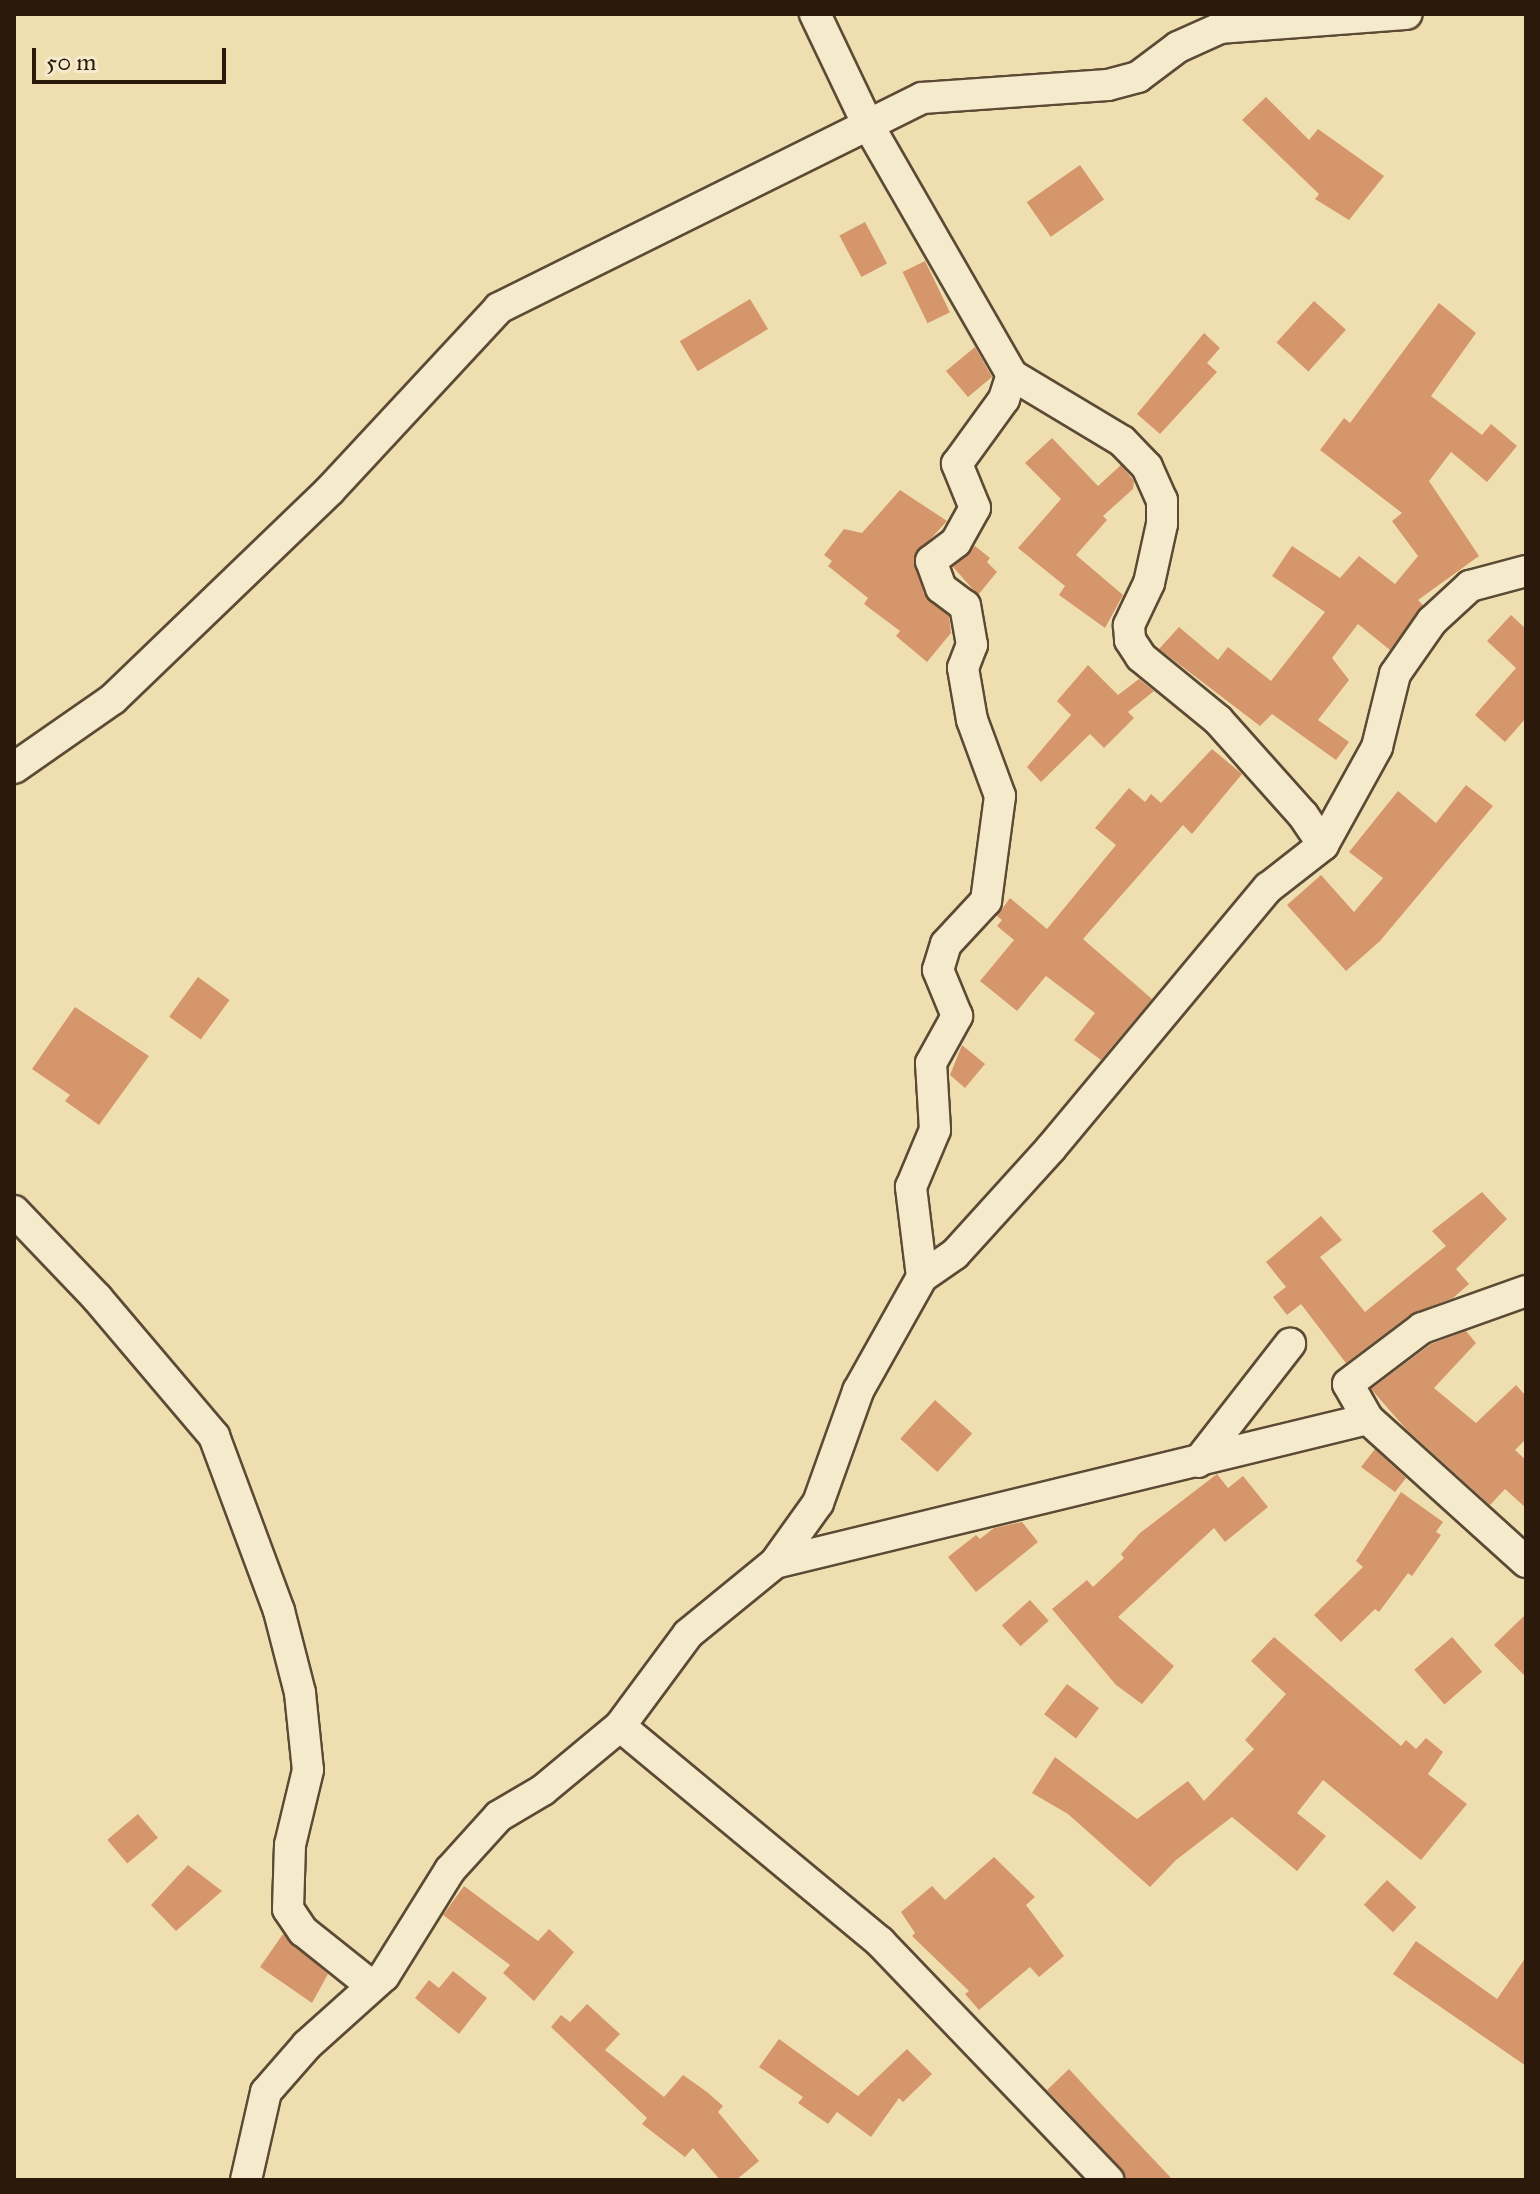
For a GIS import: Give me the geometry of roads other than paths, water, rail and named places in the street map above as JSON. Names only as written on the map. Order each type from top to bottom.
[{"type":"street","points":[[815,14],[867,123],[1012,375],[1122,441],[1147,467],[1162,500],[1162,524],[1149,583],[1129,625],[1130,640],[1141,657],[1218,720],[1303,815],[1323,845]]},
{"type":"street","points":[[14,768],[113,699],[330,490],[499,308],[683,221],[867,123],[922,98],[1108,85],[1138,77],[1178,47],[1220,28],[1406,14]]},
{"type":"street","points":[[922,1277],[911,1187],[935,1130],[931,1063],[957,1016],[938,970],[946,944],[986,901],[1000,796],[972,720],[963,668],[972,645],[965,606],[941,588],[931,561],[956,542],[975,508],[957,464],[1004,399],[1012,375]]},
{"type":"street","points":[[246,2180],[266,2092],[307,2045],[372,1986],[450,1870],[499,1816],[543,1790],[620,1726],[688,1634],[775,1563],[818,1503],[858,1391],[922,1277],[955,1254],[1051,1148],[1268,888],[1323,845],[1377,747],[1395,674],[1432,621],[1470,586],[1526,571]]},
{"type":"street","points":[[14,1211],[97,1298],[214,1436],[279,1611],[300,1693],[308,1770],[290,1845],[288,1909],[303,1931],[372,1986]]},
{"type":"street","points":[[1526,1291],[1422,1328],[1348,1384],[1368,1419],[1468,1515],[1526,1562]]},
{"type":"street","points":[[1198,1462],[1290,1344]]},
{"type":"street","points":[[775,1563],[1368,1419]]},
{"type":"street","points":[[620,1726],[880,1942],[1108,2180]]}]
